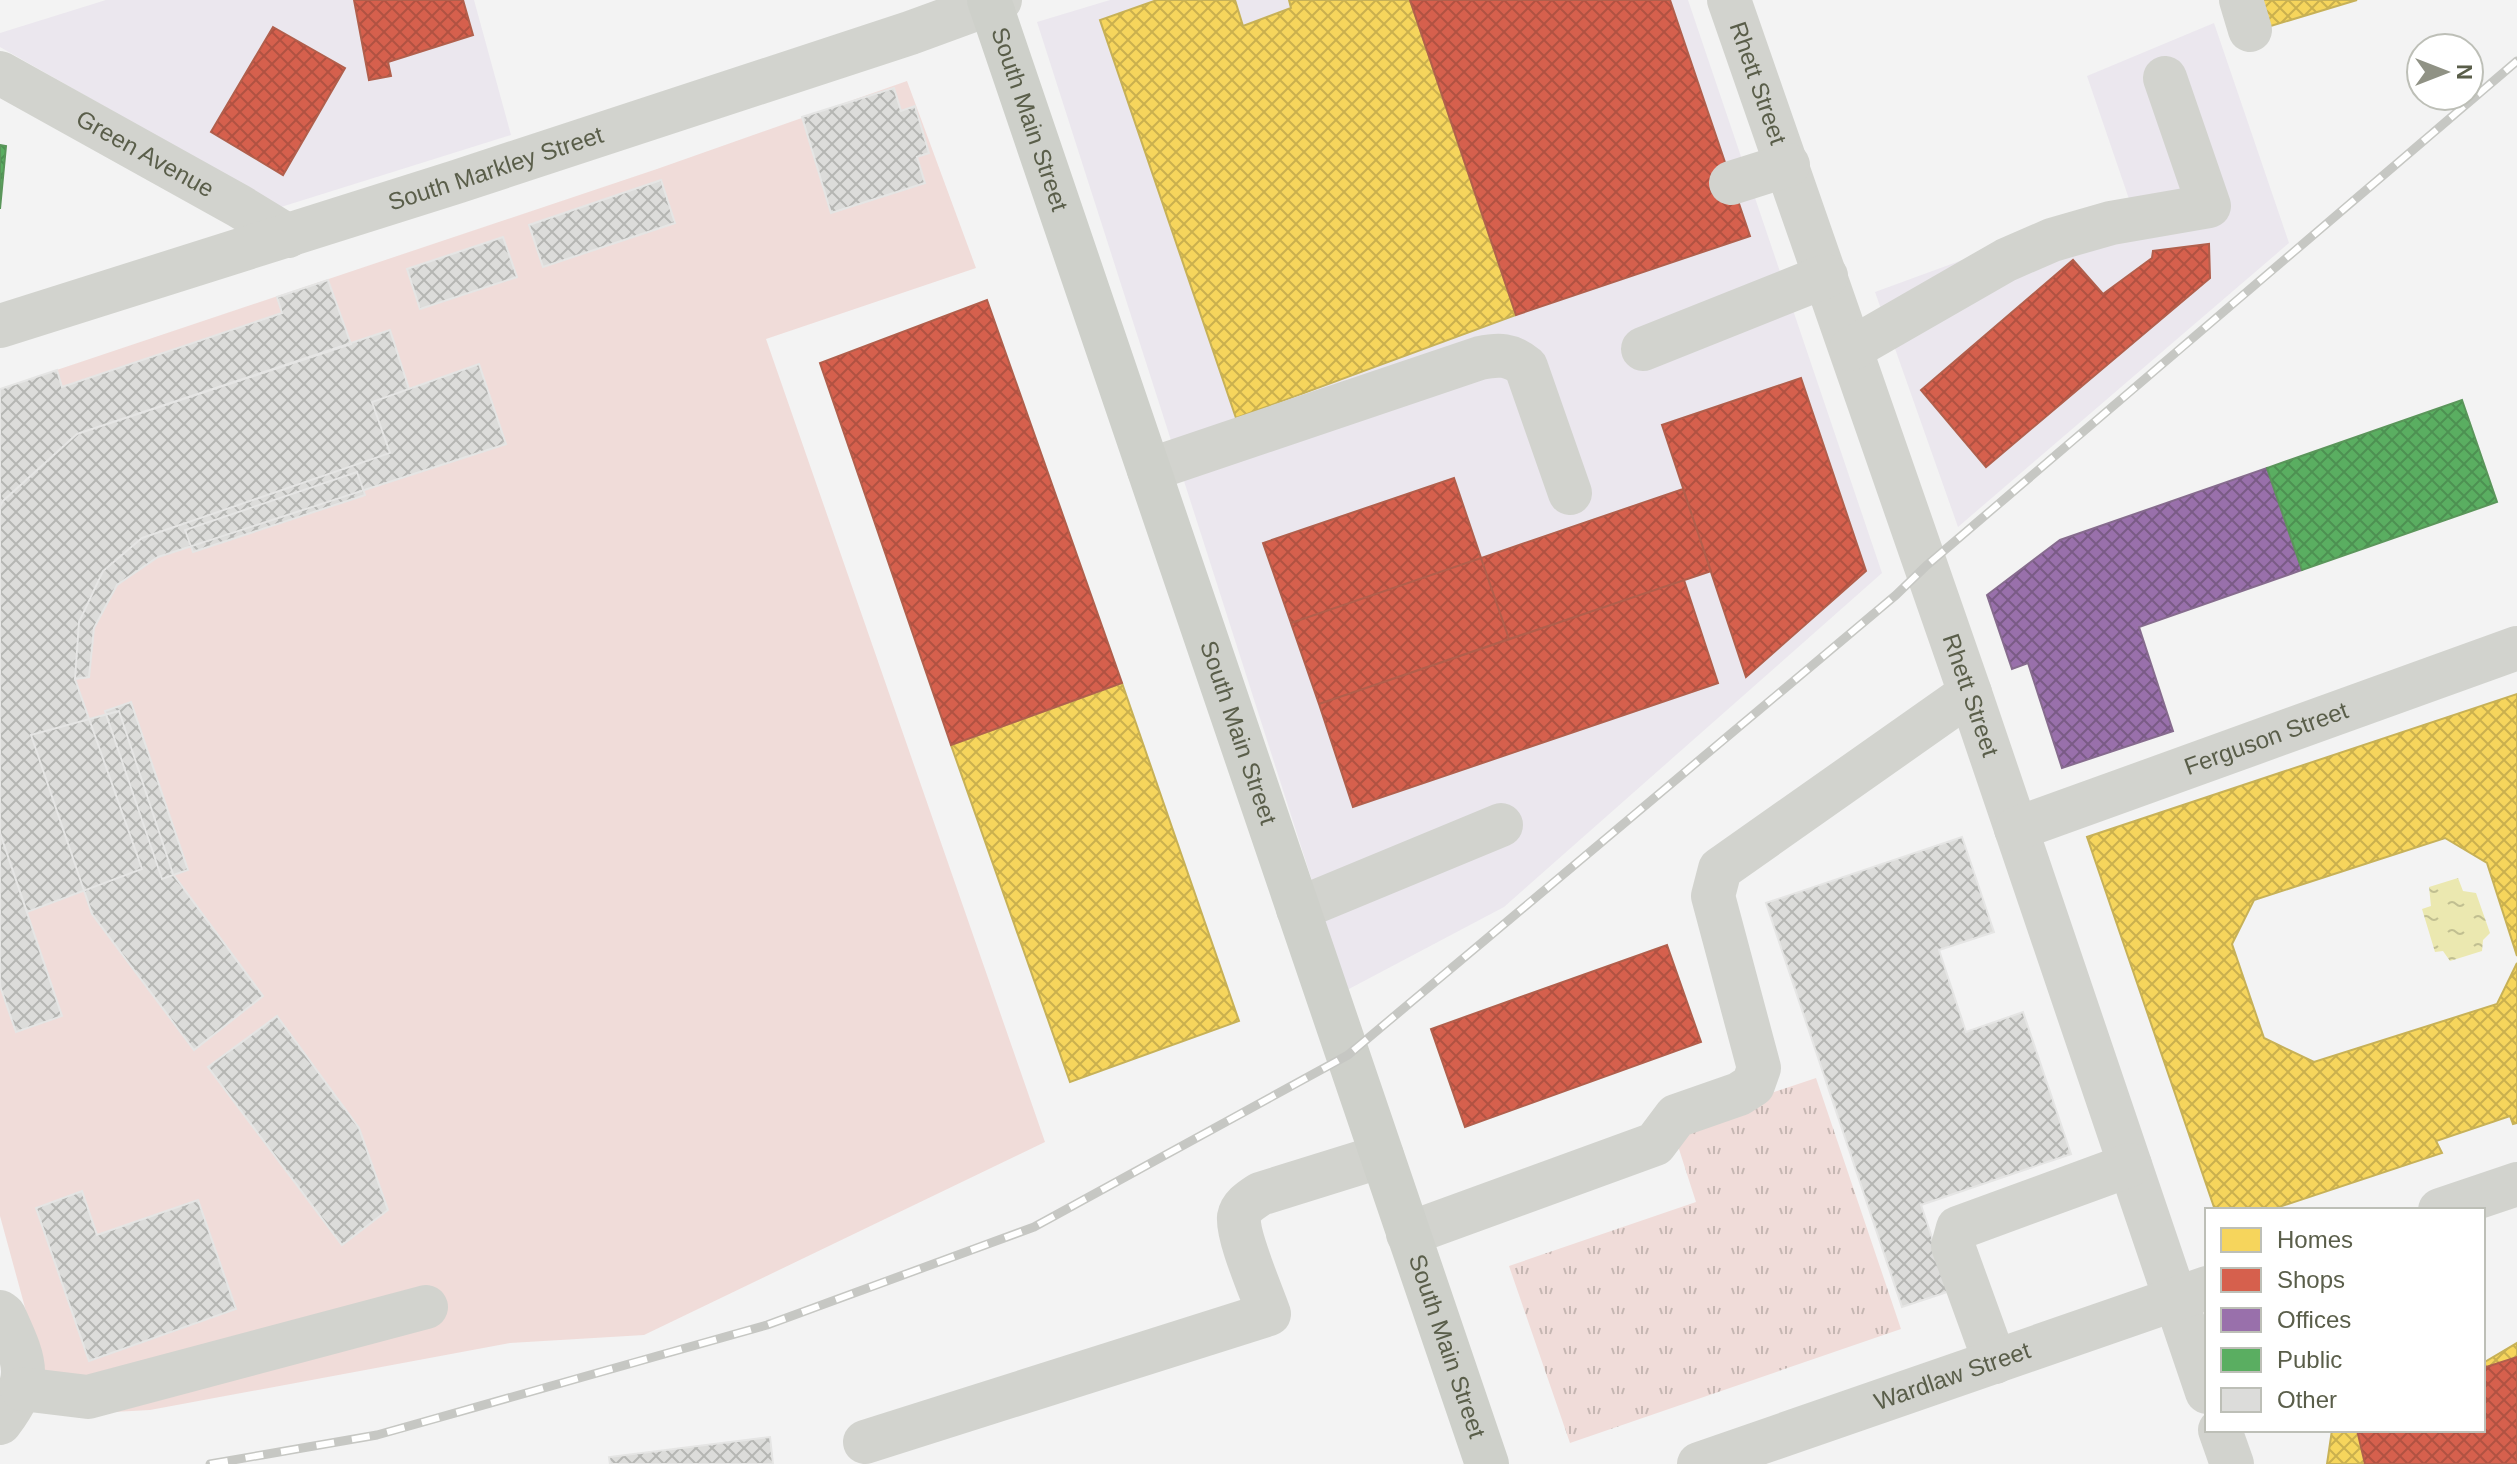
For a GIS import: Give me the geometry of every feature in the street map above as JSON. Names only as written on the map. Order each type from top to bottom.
[{"type":"main road","name":"South Main Street","points":[[993,1],[1487,1464]]},
{"type":"street","name":"Rhett Street","points":[[1729,0],[2130,1165],[2191,1293],[2205,1380]]},
{"type":"street","name":"South Markley Street","points":[[0,326],[288,236],[910,33],[993,1]]},
{"type":"street","name":"Green Avenue","points":[[0,73],[288,236]]},
{"type":"street","points":[[1851,349],[2006,260],[2052,240],[2111,223],[2209,206],[2165,78]]},
{"type":"street","points":[[1731,183],[1788,165]]},
{"type":"street","points":[[1643,349],[1826,276]]},
{"type":"street","points":[[1149,470],[1480,358],[1498,355],[1515,358],[1526,367],[1570,493]]},
{"type":"street","name":"Ferguson Street","points":[[2016,829],[2517,648]]},
{"type":"street","points":[[1408,1234],[1655,1144],[1676,1116],[1739,1094],[1753,1085],[1759,1068],[1713,896],[1720,869],[1970,693]]},
{"type":"street","points":[[1298,909],[1501,825]]},
{"type":"street","points":[[865,1442],[1269,1314],[1242,1234],[1239,1216],[1247,1203],[1260,1194],[1382,1156]]},
{"type":"street","points":[[1995,1362],[1953,1246],[1958,1228],[2130,1165]]},
{"type":"street","points":[[2446,1208],[2517,1184]]},
{"type":"street","name":"Wardlaw Street","points":[[1699,1464],[2191,1293]]},
{"type":"street","points":[[0,1312],[23,1357],[11,1406],[88,1397],[426,1307]]},
{"type":"street","points":[[2221,1432],[2232,1464]]},
{"type":"shaded area","points":[[106,0],[474,0],[511,135],[281,207],[0,47],[0,33]]},
{"type":"shaded area","points":[[1110,0],[1688,0],[1882,573],[1504,907],[1347,990],[1037,22]]},
{"type":"shaded area","points":[[2214,23],[2289,243],[1958,527],[1875,292],[2129,199],[2087,76]]},
{"type":"green space","points":[[907,81],[976,268],[766,339],[1045,1142],[644,1335],[510,1343],[150,1410],[58,1415],[44,1377],[0,1216],[0,389],[657,169]]},
{"type":"green space","points":[[1816,1078],[1901,1329],[1570,1443],[1509,1266],[1696,1202],[1678,1146],[1691,1120]]},
{"type":"water","points":[[2458,878],[2463,891],[2476,893],[2490,933],[2483,940],[2482,951],[2450,961],[2443,951],[2435,952],[2422,909],[2431,906],[2429,887]]},
{"type":"building: Homes","points":[[1157,0],[1235,0],[1243,26],[1291,8],[1289,0],[1410,0],[1516,315],[1236,418],[1100,20]]},
{"type":"building: Homes","points":[[2256,0],[2357,0],[2264,28]]},
{"type":"building: Homes","points":[[1122,683],[1239,1021],[1070,1082],[951,745]]},
{"type":"building: Homes","points":[[2517,694],[2517,956],[2487,863],[2445,838],[2254,900],[2232,944],[2264,1038],[2314,1062],[2497,1004],[2517,963],[2517,1123],[2513,1124],[2510,1116],[2436,1141],[2442,1153],[2276,1208],[2214,1208],[2087,837]]},
{"type":"building: Homes","points":[[2517,1343],[2517,1464],[2327,1464],[2332,1432],[2485,1432],[2485,1362]]},
{"type":"building: Shops","points":[[354,0],[463,0],[473,35],[388,62],[391,76],[369,80]]},
{"type":"building: Shops","points":[[1410,0],[1670,0],[1750,236],[1516,315]]},
{"type":"building: Shops","points":[[273,27],[345,68],[283,175],[211,132]]},
{"type":"building: Shops","points":[[2209,244],[2210,278],[1986,467],[1921,390],[2073,260],[2103,294],[2152,258],[2153,251]]},
{"type":"building: Shops","points":[[987,300],[1122,683],[951,745],[820,363]]},
{"type":"building: Shops","points":[[1801,378],[1866,571],[1746,677],[1662,425]]},
{"type":"building: Shops","points":[[1454,478],[1481,558],[1291,623],[1263,543]]},
{"type":"building: Shops","points":[[1683,489],[1711,571],[1509,639],[1481,558]]},
{"type":"building: Shops","points":[[1481,558],[1509,639],[1319,704],[1291,623]]},
{"type":"building: Shops","points":[[1684,580],[1718,683],[1353,807],[1319,704]]},
{"type":"building: Shops","points":[[1667,945],[1701,1042],[1465,1127],[1431,1029]]},
{"type":"building: Shops","points":[[2517,1357],[2517,1464],[2365,1464],[2357,1432],[2485,1432],[2485,1367]]},
{"type":"building: Offices","points":[[2267,468],[2302,570],[2139,627],[2173,731],[2062,768],[2028,663],[2012,669],[1987,595],[2060,540]]},
{"type":"building: Public","points":[[0,145],[6,146],[0,209]]},
{"type":"building: Public","points":[[2462,400],[2497,502],[2302,570],[2267,468]]},
{"type":"building: Other","points":[[894,88],[901,111],[915,106],[929,153],[917,157],[925,183],[831,213],[802,117]]},
{"type":"building: Other","points":[[661,180],[675,223],[543,267],[529,225]]},
{"type":"building: Other","points":[[503,237],[517,277],[420,309],[407,269]]},
{"type":"building: Other","points":[[328,280],[351,344],[77,434],[0,506],[0,389],[57,370],[62,387],[282,313],[277,297]]},
{"type":"building: Other","points":[[390,330],[409,389],[372,402],[390,453],[142,538],[103,571],[79,622],[75,679],[142,869],[27,912],[0,833],[0,506],[3,501],[77,434]]},
{"type":"building: Other","points":[[479,364],[506,444],[158,557],[117,585],[94,628],[89,677],[75,679],[79,622],[103,571],[142,538],[390,453],[372,402]]},
{"type":"building: Other","points":[[357,472],[365,495],[193,552],[185,530]]},
{"type":"building: Other","points":[[131,702],[188,870],[162,879],[105,711]]},
{"type":"building: Other","points":[[119,711],[173,874],[263,996],[194,1050],[92,914],[31,735]]},
{"type":"building: Other","points":[[0,833],[62,1016],[16,1032],[0,986]]},
{"type":"building: Other","points":[[1962,837],[1994,932],[1939,950],[1966,1032],[2023,1012],[2071,1154],[1921,1205],[1950,1291],[1902,1307],[1766,903]]},
{"type":"building: Other","points":[[277,1016],[359,1128],[388,1210],[342,1245],[208,1067]]},
{"type":"building: Other","points":[[82,1191],[97,1235],[198,1200],[236,1309],[89,1361],[36,1208]]},
{"type":"building: Other","points":[[770,1437],[773,1464],[610,1464],[609,1457]]},
{"type":"railway","points":[[210,1464],[377,1435],[767,1325],[1034,1227],[1348,1055],[1896,595],[1926,566],[2517,61]]}]
